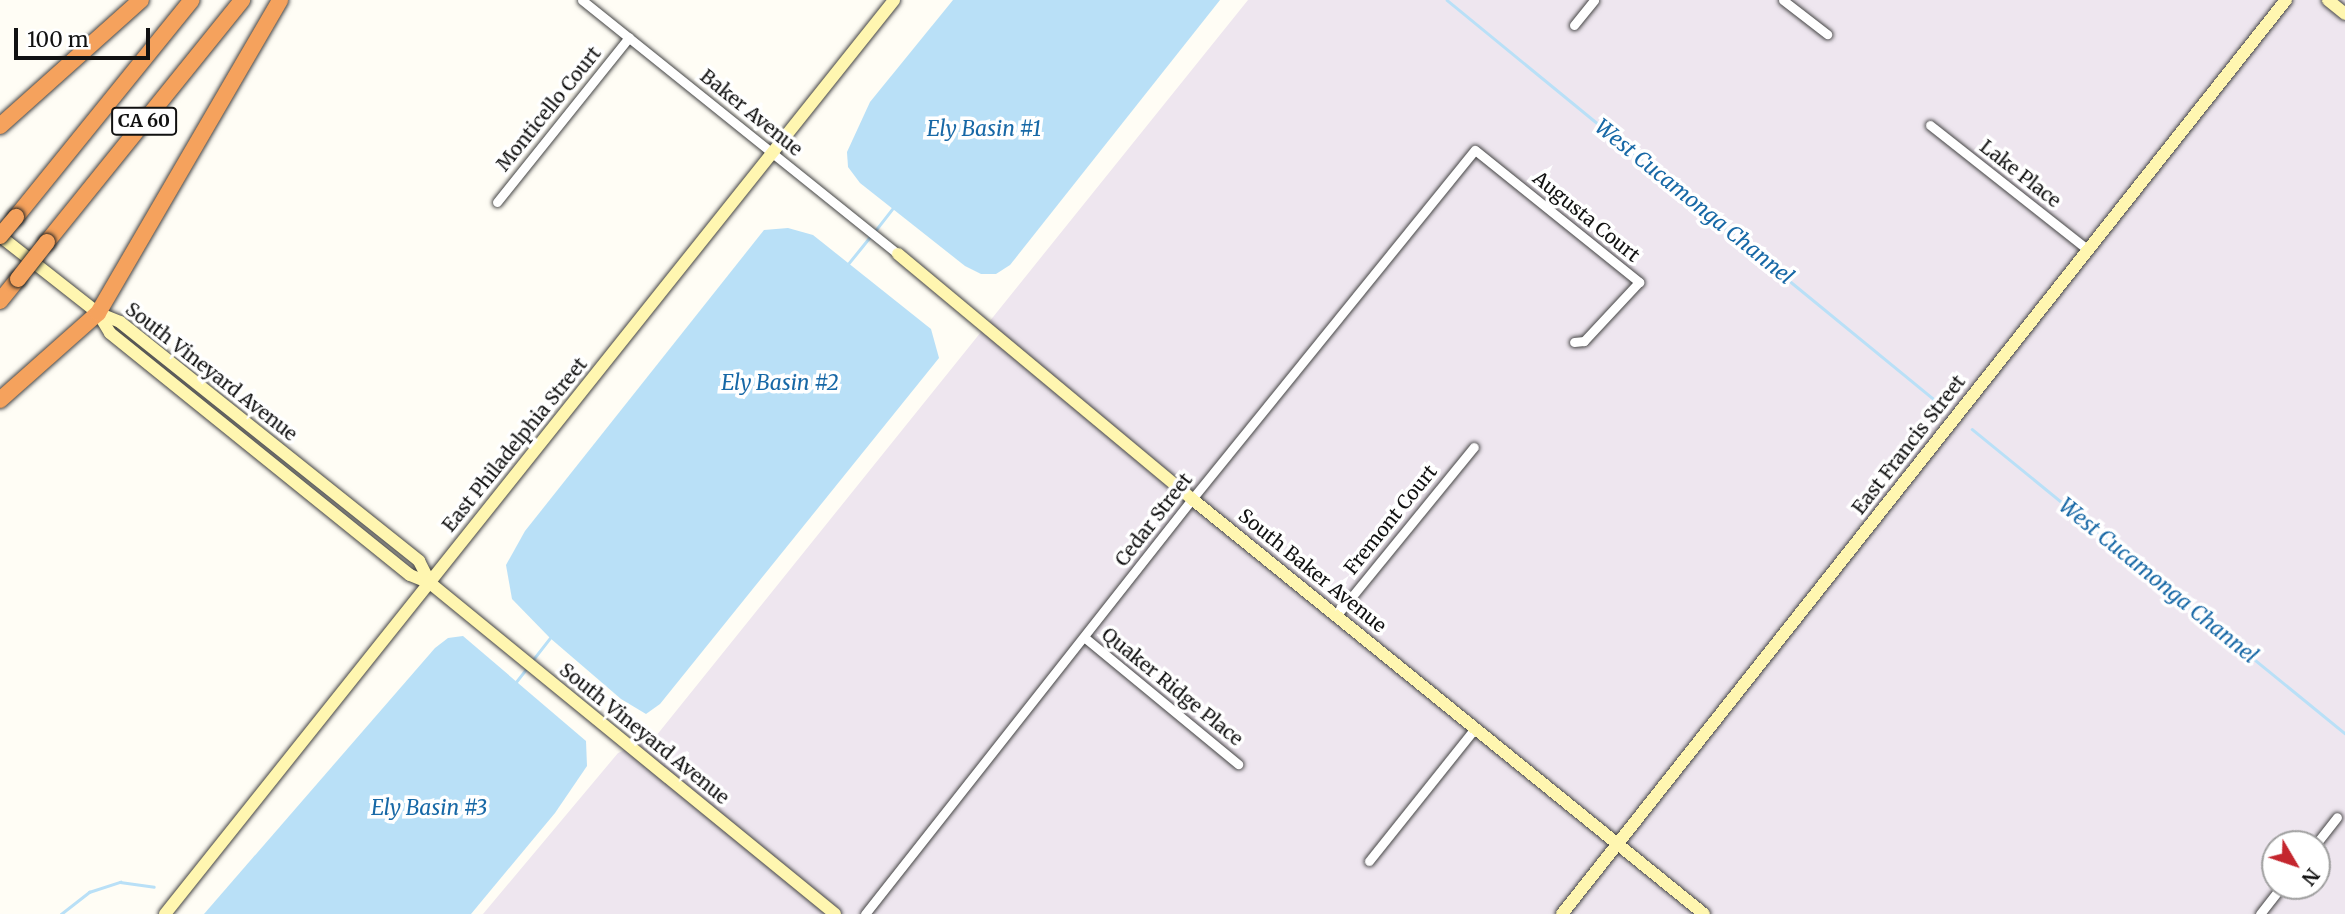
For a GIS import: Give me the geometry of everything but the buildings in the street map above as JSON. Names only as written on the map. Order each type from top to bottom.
[{"type":"highway","points":[[0,126],[141,0]]},
{"type":"highway","name":"CA 60","points":[[0,236],[192,0]]},
{"type":"highway","name":"CA 60","points":[[0,301],[242,0]]},
{"type":"highway","points":[[0,400],[98,313],[280,0]]},
{"type":"street","name":"Baker Avenue","points":[[582,0],[898,254]]},
{"type":"street","name":"East Philadelphia Street","points":[[165,914],[894,0]]},
{"type":"street","points":[[1574,25],[1594,0]]},
{"type":"street","points":[[1783,0],[1827,34]]},
{"type":"street","name":"East Francis Street","points":[[1562,914],[2286,0]]},
{"type":"street","points":[[2328,0],[2345,14]]},
{"type":"street","name":"Monticello Court","points":[[497,202],[629,37]]},
{"type":"street","name":"Lake Place","points":[[1930,125],[2088,250]]},
{"type":"street","name":"Augusta Court","points":[[1475,150],[1639,282],[1584,341],[1574,342]]},
{"type":"street","name":"Cedar Street","points":[[865,914],[1192,499],[1475,150]]},
{"type":"street","name":"South Vineyard Avenue","points":[[0,236],[98,313],[120,322],[419,561],[430,583],[835,914]]},
{"type":"street","name":"South Baker Avenue","points":[[898,254],[1192,499],[1704,914]]},
{"type":"street","name":"Fremont Court","points":[[1336,616],[1474,447]]},
{"type":"street","name":"Quaker Ridge Place","points":[[1084,637],[1238,764]]},
{"type":"street","points":[[1369,861],[1475,728]]},
{"type":"street","points":[[2327,830],[2337,817]]},
{"type":"street","points":[[2260,914],[2271,900]]},
{"type":"shaded area","points":[[1248,0],[2345,0],[2345,914],[483,914],[618,753],[656,736]]},
{"type":"water","name":"Ely Basin #1","points":[[953,0],[1220,0],[1010,265],[996,274],[981,274],[965,266],[860,183],[848,167],[847,152],[870,102]]},
{"type":"water","name":"Ely Basin #2","points":[[788,228],[813,235],[931,329],[939,358],[660,704],[646,714],[621,699],[550,638],[512,599],[506,565],[525,531],[764,230]]},
{"type":"water","name":"Ely Basin #3","points":[[463,636],[586,741],[587,766],[555,813],[471,914],[204,914],[435,648],[448,638]]},
{"type":"waterway","name":"West Cucamonga Channel","points":[[1447,0],[1941,405]]},
{"type":"waterway","points":[[875,231],[892,209]]},
{"type":"waterway","points":[[848,264],[871,236]]},
{"type":"waterway","name":"West Cucamonga Channel","points":[[1972,429],[2345,733]]},
{"type":"waterway","points":[[532,661],[550,638]]},
{"type":"waterway","points":[[516,682],[526,669]]},
{"type":"waterway","points":[[61,914],[89,892],[120,882],[154,887]]}]
